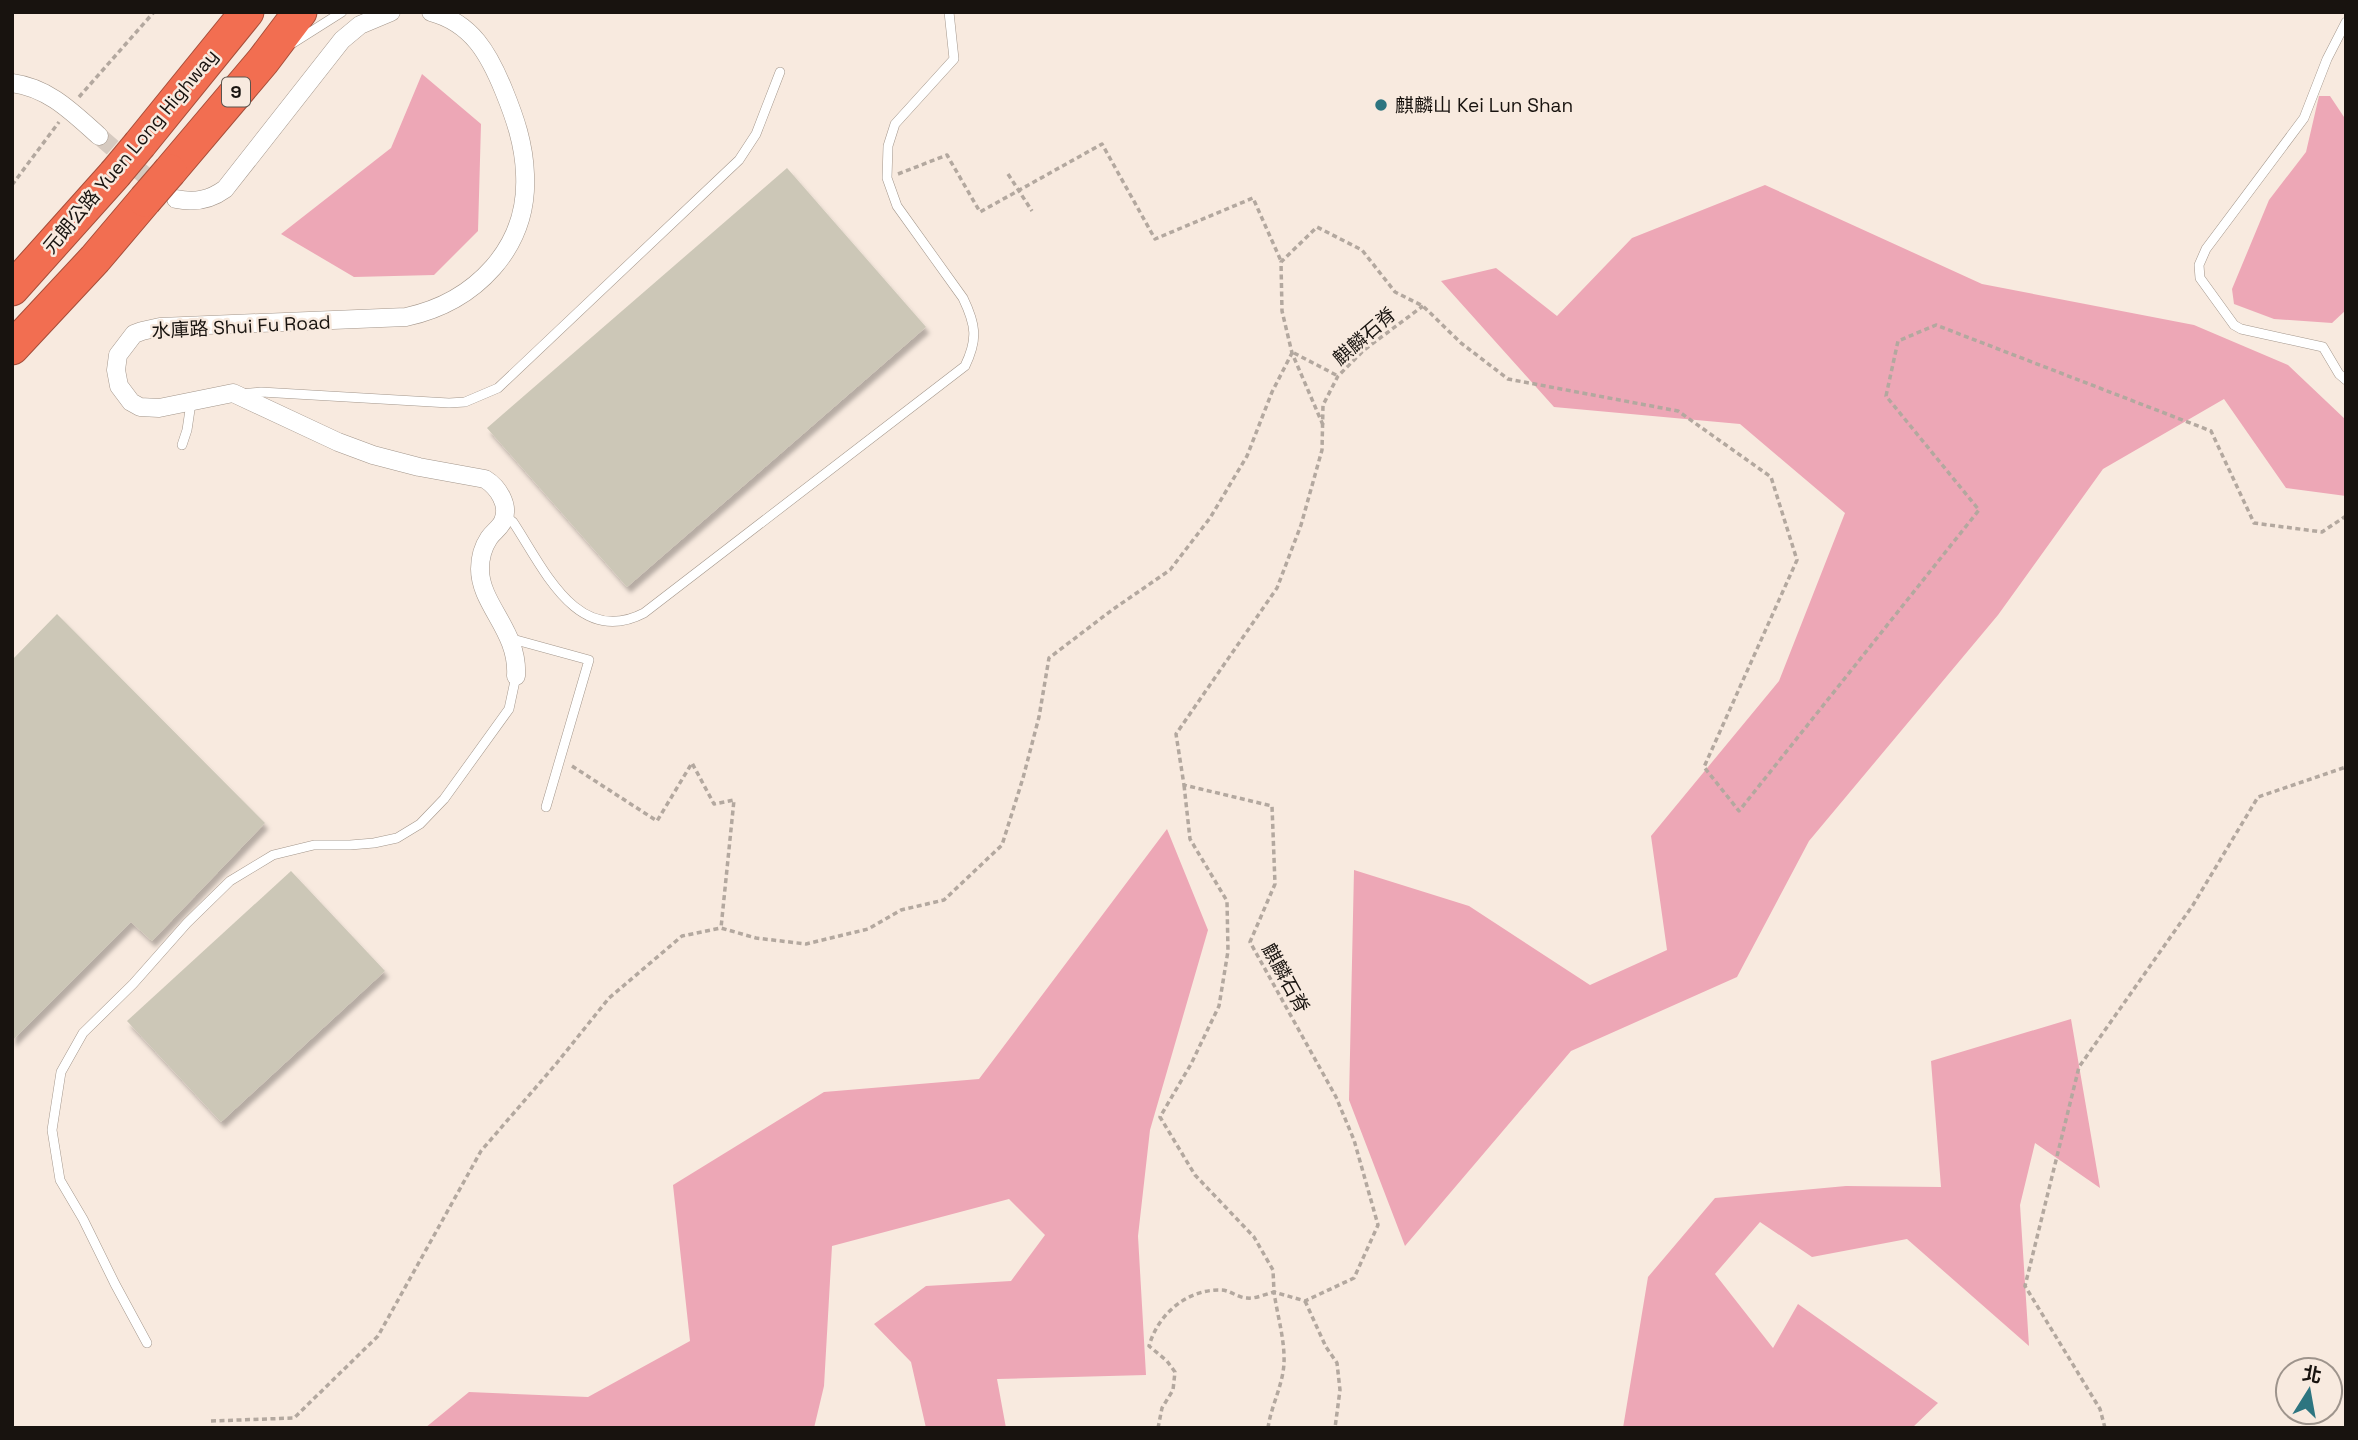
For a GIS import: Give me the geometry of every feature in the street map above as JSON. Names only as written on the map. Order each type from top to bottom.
[{"type":"highway","name":"元朗公路 Yuen Long Highway","points":[[12,289],[115,174],[247,12]]},
{"type":"highway","name":"9","points":[[12,348],[164,190],[300,12]]},
{"type":"street","points":[[164,190],[198,201],[217,195],[225,189],[342,40],[360,25],[391,12]]},
{"type":"street","name":"水庫路 Shui Fu Road","points":[[238,395],[233,393],[191,403],[141,407],[124,394],[117,378],[117,363],[122,348],[134,334],[150,328],[406,317],[426,313],[461,297],[484,278],[501,257],[515,232],[526,189],[518,128],[494,66],[483,47],[461,26],[431,12]]},
{"type":"street","points":[[12,83],[40,90],[69,109],[99,136]]},
{"type":"street","points":[[238,395],[338,442],[407,465],[485,479],[501,494],[505,515],[489,538],[480,559],[480,580],[515,654],[516,677]]},
{"type":"lane","points":[[263,61],[342,12]]},
{"type":"lane","points":[[505,515],[511,519],[565,601],[598,620],[631,620],[644,613],[965,366],[972,351],[975,332],[971,315],[963,298],[897,206],[887,178],[888,146],[895,124],[954,59],[949,12]]},
{"type":"lane","points":[[2346,22],[2327,59],[2304,118],[2206,249],[2198,269],[2202,282],[2234,325],[2241,329],[2323,347],[2346,380]]},
{"type":"lane","points":[[238,395],[261,392],[449,403],[465,402],[498,388],[739,160],[756,134],[780,72]]},
{"type":"lane","points":[[183,445],[191,403]]},
{"type":"lane","points":[[509,638],[590,660],[546,807]]},
{"type":"lane","points":[[147,1343],[60,1180],[52,1130],[61,1072],[83,1033],[230,881],[273,855],[293,849],[314,845],[374,843],[397,838],[420,824],[444,799],[509,709],[516,677]]},
{"type":"path","points":[[12,185],[69,109],[154,12]]},
{"type":"path","points":[[887,178],[947,155],[980,212],[1102,144],[1155,239],[1254,198],[1281,262],[1282,311],[1292,352],[1323,425]]},
{"type":"path","points":[[1007,173],[1032,211]]},
{"type":"path","points":[[1281,262],[1317,227],[1362,250],[1395,292],[1423,306],[1461,343],[1508,379],[1678,411],[1771,477],[1797,560],[1704,767],[1739,811],[1979,510],[1886,396],[1898,341],[1936,325],[2211,431],[2254,523],[2322,532],[2346,516]]},
{"type":"path","name":"麒麟石脊","points":[[1305,1301],[1353,1278],[1378,1225],[1354,1140],[1336,1097],[1250,942],[1275,884],[1272,806],[1184,785],[1177,734],[1277,589],[1301,525],[1319,463],[1323,405],[1338,376],[1364,350],[1423,306]]},
{"type":"path","points":[[1292,352],[1338,376]]},
{"type":"path","points":[[211,1420],[294,1418],[378,1336],[481,1150],[609,998],[682,936],[721,928],[756,938],[806,944],[868,929],[901,910],[944,900],[1002,845],[1033,742],[1049,658],[1170,570],[1210,518],[1247,456],[1272,392],[1292,352]]},
{"type":"path","points":[[561,759],[657,821],[692,763],[714,804],[734,800],[721,928]]},
{"type":"path","points":[[2105,1428],[2100,1409],[2025,1286],[2079,1066],[2193,905],[2258,797],[2346,768]]},
{"type":"path","points":[[1184,785],[1191,839],[1227,901],[1228,951],[1219,1006],[1191,1064],[1160,1116],[1195,1175],[1254,1237],[1273,1270],[1284,1364],[1278,1393],[1270,1411],[1268,1428]]},
{"type":"path","points":[[1158,1428],[1162,1408],[1173,1390],[1175,1372],[1167,1361],[1149,1346],[1153,1332],[1172,1307],[1196,1292],[1224,1290],[1248,1299],[1274,1292],[1305,1301],[1326,1347],[1337,1363],[1340,1390],[1335,1428]]},
{"type":"shaded area","points":[[422,74],[481,124],[478,231],[434,275],[354,277],[281,234],[391,148]]},
{"type":"shaded area","points":[[2319,96],[2330,96],[2346,120],[2346,310],[2332,323],[2274,319],[2234,304],[2232,289],[2269,200],[2306,152]]},
{"type":"shaded area","points":[[1765,185],[1982,284],[2194,325],[2288,365],[2346,420],[2346,496],[2286,488],[2224,399],[2103,469],[1998,615],[1809,841],[1737,977],[1571,1051],[1405,1246],[1349,1100],[1354,870],[1469,906],[1590,985],[1667,950],[1651,836],[1779,681],[1845,513],[1740,424],[1554,407],[1441,281],[1496,268],[1557,316],[1632,238]]},
{"type":"shaded area","points":[[1167,829],[1208,930],[1150,1130],[1138,1236],[1146,1375],[997,1379],[1006,1428],[926,1428],[911,1362],[874,1324],[926,1286],[1011,1281],[1045,1235],[1009,1199],[832,1246],[824,1386],[814,1428],[425,1428],[469,1392],[588,1397],[690,1341],[673,1185],[824,1092],[979,1079]]},
{"type":"shaded area","points":[[2071,1019],[2100,1188],[2035,1143],[2020,1205],[2029,1346],[1907,1239],[1812,1257],[1760,1222],[1715,1274],[1773,1348],[1798,1304],[1938,1403],[1912,1428],[1623,1428],[1648,1277],[1715,1198],[1846,1186],[1941,1187],[1931,1061]]},
{"type":"building","points":[[787,168],[926,327],[627,587],[487,428]]},
{"type":"building","points":[[57,614],[265,823],[152,941],[131,922],[12,1041],[12,660]]},
{"type":"building","points":[[291,871],[385,971],[221,1122],[127,1021]]},
{"type":"tunnel","points":[[99,136],[163,191]]},
{"type":"place","name":"麒麟山 Kei Lun Shan","points":[[1381,105]]}]
